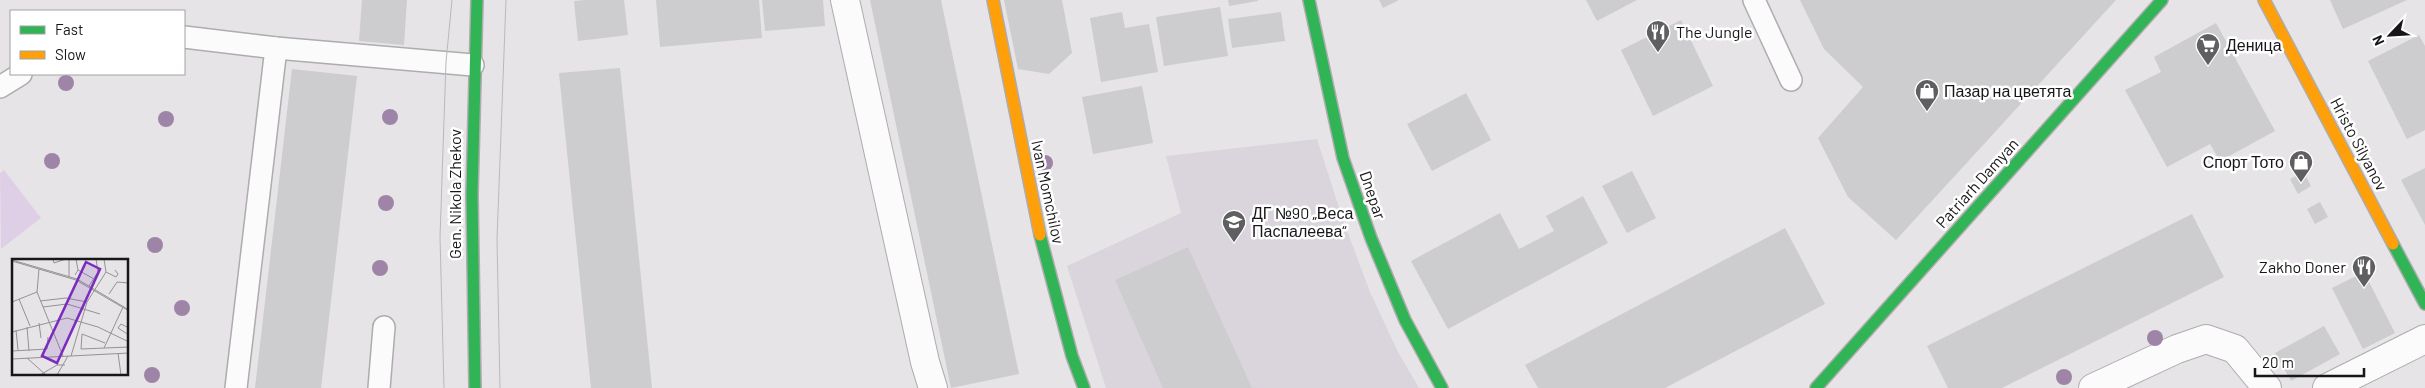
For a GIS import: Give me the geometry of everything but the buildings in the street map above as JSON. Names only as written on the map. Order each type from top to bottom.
[{"type":"street","name":"Gen. Nikola Zhekov","points":[[475,388],[470,238],[473,65],[478,0]]},
{"type":"street","points":[[845,0],[925,362],[933,388]]},
{"type":"street","name":"Ivan Momchilov","points":[[993,0],[1042,246],[1072,356],[1084,388]]},
{"type":"street","name":"Dnepar","points":[[1310,0],[1343,158],[1371,238],[1405,320],[1442,388]]},
{"type":"street","name":"Patriarh Damyan","points":[[1816,388],[2162,0]]},
{"type":"street","name":"Hristo Silyanov","points":[[2264,0],[2425,304]]},
{"type":"street","points":[[2093,388],[2177,349],[2206,339],[2235,349],[2267,388]]},
{"type":"street","points":[[2326,388],[2425,339]]},
{"type":"lane","points":[[1754,0],[1791,80]]},
{"type":"lane","points":[[185,37],[276,48],[473,65]]},
{"type":"lane","points":[[236,388],[276,48]]},
{"type":"lane","points":[[0,87],[19,75]]},
{"type":"lane","points":[[379,388],[384,327]]},
{"type":"shaded area","name":"ДГ №90 „Веса Паспалеева“","points":[[1317,139],[1343,220],[1370,292],[1398,352],[1419,388],[1106,388],[1067,266],[1181,213],[1166,156]]},
{"type":"shaded area","points":[[4,170],[41,218],[1,249],[0,173]]},
{"type":"tram line","points":[[444,388],[440,237],[446,62],[452,0]]},
{"type":"tram line","points":[[500,388],[497,239],[506,0]]},
{"type":"traffic: fast","points":[[475,388],[472,194],[477,0]]},
{"type":"traffic: fast","points":[[1309,0],[1343,158],[1371,238],[1405,320],[1442,388]]},
{"type":"traffic: fast","points":[[1816,388],[2162,0]]},
{"type":"traffic: fast","points":[[1040,235],[1072,356],[1084,388]]},
{"type":"traffic: fast","points":[[2393,244],[2425,304]]},
{"type":"traffic: slow","points":[[993,0],[1040,235]]},
{"type":"traffic: slow","points":[[2264,0],[2393,244]]},
{"type":"place","name":"The Jungle","points":[[1658,53]]},
{"type":"place","name":"Деница","points":[[2208,66]]},
{"type":"place","name":"Пазар на цветята","points":[[1927,112]]},
{"type":"place","name":"Спорт Тото","points":[[2301,183]]},
{"type":"place","name":"ДГ №90 „Веса Паспалеева“","points":[[1234,243]]},
{"type":"place","name":"Zakho Doner","points":[[2364,288]]}]
